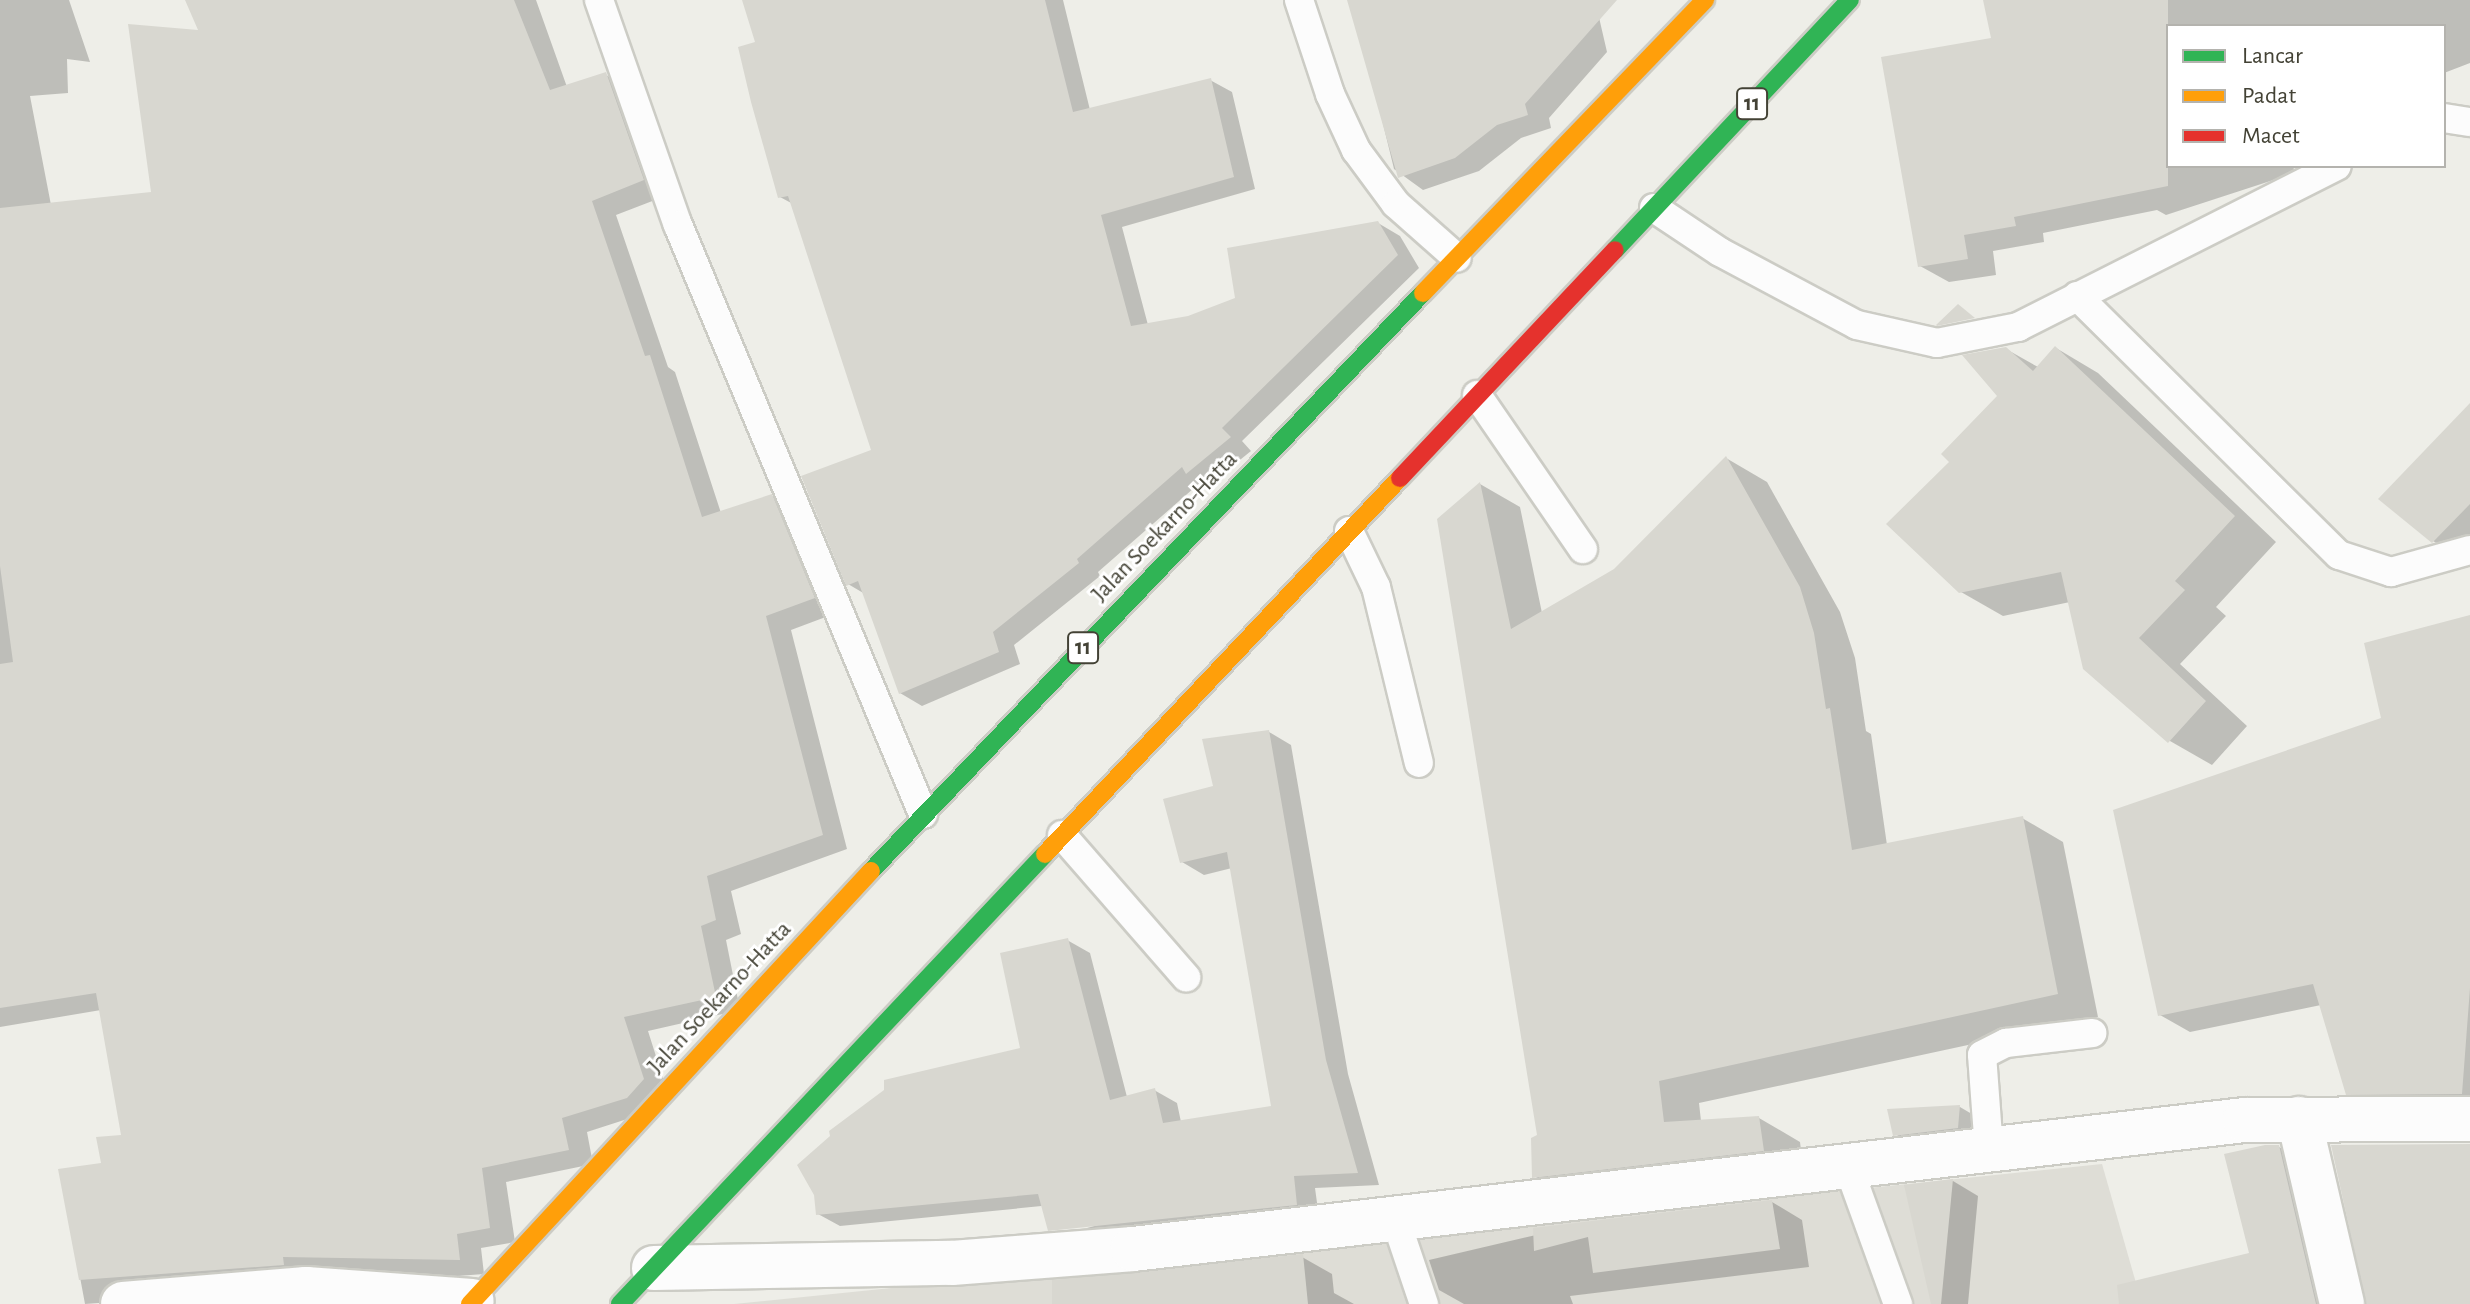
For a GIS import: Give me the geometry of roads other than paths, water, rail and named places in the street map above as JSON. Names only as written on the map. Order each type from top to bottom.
[{"type":"highway","name":"Jalan Soekarno-Hatta","points":[[471,1302],[923,814],[1705,0]]},
{"type":"highway","name":"11","points":[[620,1304],[1850,0]]},
{"type":"street","points":[[2299,1119],[2342,1304]]},
{"type":"street","points":[[654,1268],[967,1262],[1133,1249],[2245,1120],[2470,1119]]},
{"type":"street","points":[[123,1304],[306,1289],[471,1302]]},
{"type":"lane","points":[[1299,0],[1330,94],[1356,150],[1396,204],[1457,258]]},
{"type":"lane","points":[[603,10],[678,225],[923,814]]},
{"type":"lane","points":[[2446,118],[2470,122]]},
{"type":"lane","points":[[1654,208],[1720,252],[1857,325],[1937,343],[2018,327],[2333,168]]},
{"type":"lane","points":[[2077,296],[2339,555],[2391,572],[2470,550]]},
{"type":"lane","points":[[1477,395],[1583,549]]},
{"type":"lane","points":[[1349,531],[1376,587],[1419,763]]},
{"type":"lane","points":[[1062,835],[1186,977]]},
{"type":"lane","points":[[1989,1150],[1982,1055],[2006,1043],[2092,1033]]},
{"type":"lane","points":[[1848,1166],[1898,1304]]},
{"type":"lane","points":[[1395,1218],[1424,1304]]}]
